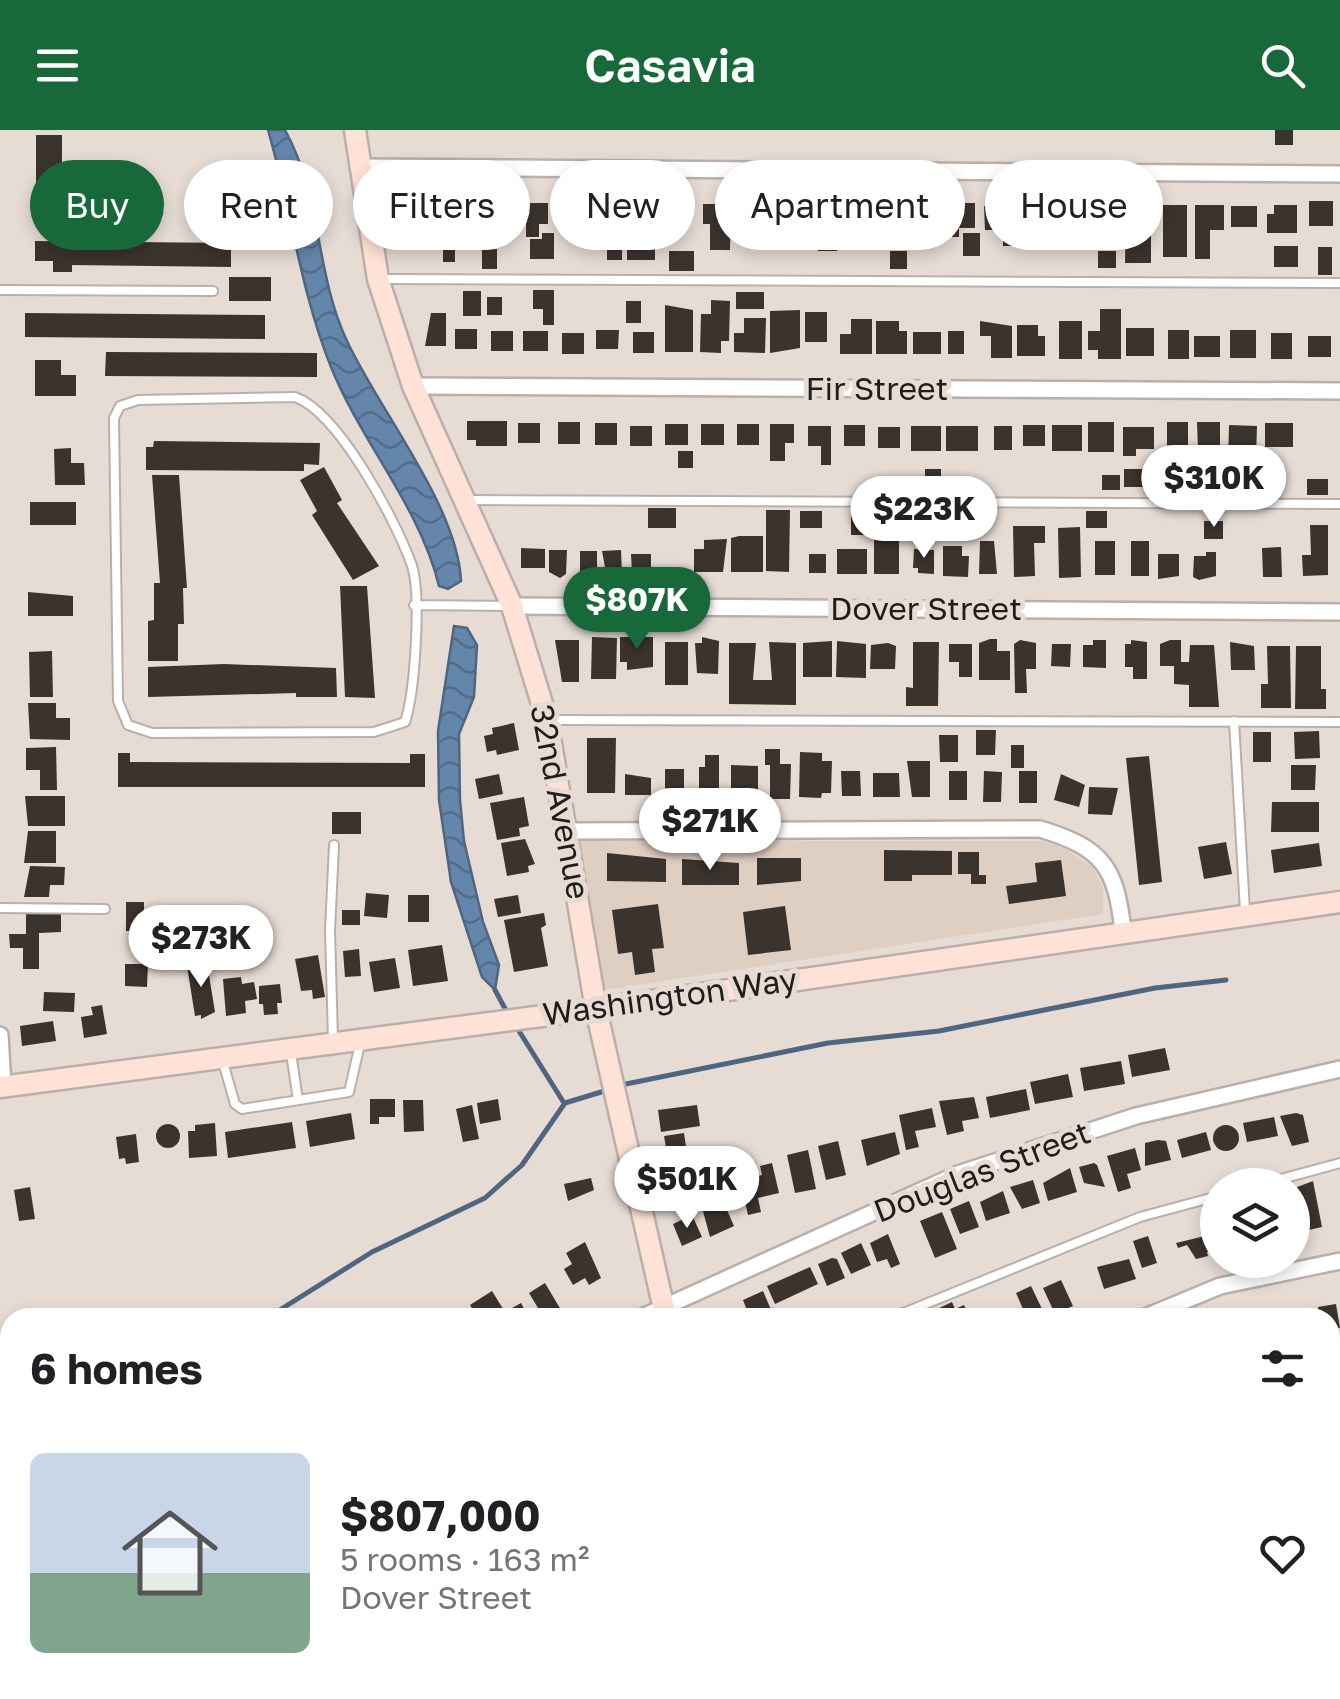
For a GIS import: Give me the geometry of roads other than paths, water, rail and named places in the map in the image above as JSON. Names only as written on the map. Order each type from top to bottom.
[{"type":"main road","name":"32nd Avenue","points":[[355,130],[357,160]]},
{"type":"main road","name":"32nd Avenue","points":[[373,250],[378,279],[414,386],[512,606],[548,720],[596,1009],[664,1308]]},
{"type":"main road","name":"Washington Way","points":[[2,1086],[596,1009],[1340,902]]},
{"type":"street","points":[[530,168],[1340,174]]},
{"type":"street","name":"Fir Street","points":[[414,386],[1340,391]]},
{"type":"street","name":"Dover Street","points":[[512,606],[1340,612]]},
{"type":"street","points":[[568,831],[1040,829],[1086,847],[1105,862],[1118,888],[1123,931]]},
{"type":"street","points":[[0,1035],[2,1086]]},
{"type":"street","name":"Douglas Street","points":[[673,1308],[958,1174],[1136,1116],[1340,1069]]},
{"type":"street","points":[[1166,1308],[1220,1286],[1340,1261]]},
{"type":"lane","points":[[378,279],[1340,283]]},
{"type":"lane","points":[[0,290],[213,291]]},
{"type":"lane","points":[[295,397],[313,404],[344,438],[413,565],[414,604],[414,696],[405,722],[374,732],[152,733],[128,726],[118,701],[114,418],[120,406],[138,400],[295,397]]},
{"type":"lane","points":[[465,500],[1340,504]]},
{"type":"lane","points":[[414,604],[512,606]]},
{"type":"lane","points":[[548,720],[1340,722]]},
{"type":"lane","points":[[1234,721],[1246,914]]},
{"type":"lane","points":[[333,1043],[330,931],[334,844]]},
{"type":"lane","points":[[0,908],[104,910]]},
{"type":"lane","points":[[222,1058],[236,1104],[242,1109],[349,1092],[360,1040]]},
{"type":"lane","points":[[290,1049],[298,1100]]},
{"type":"lane","points":[[1310,1172],[1340,1164]]},
{"type":"lane","points":[[916,1308],[1140,1217],[1200,1201]]},
{"type":"water","points":[[268,130],[285,130],[298,160],[276,160]]},
{"type":"water","points":[[297,250],[321,250],[347,341],[415,459],[446,522],[457,552],[461,581],[448,589],[439,586],[418,529],[343,395],[320,338]]},
{"type":"water","points":[[454,626],[467,628],[477,645],[474,697],[459,734],[460,800],[464,841],[483,922],[499,965],[495,990],[482,977],[451,882],[439,800],[438,731]]},
{"type":"waterway","points":[[621,1085],[828,1043],[939,1031],[1155,988],[1226,980]]},
{"type":"waterway","points":[[495,990],[508,1014]]},
{"type":"waterway","points":[[514,1023],[564,1103]]},
{"type":"waterway","points":[[283,1308],[372,1252],[485,1198],[522,1165],[565,1103],[611,1089]]}]
